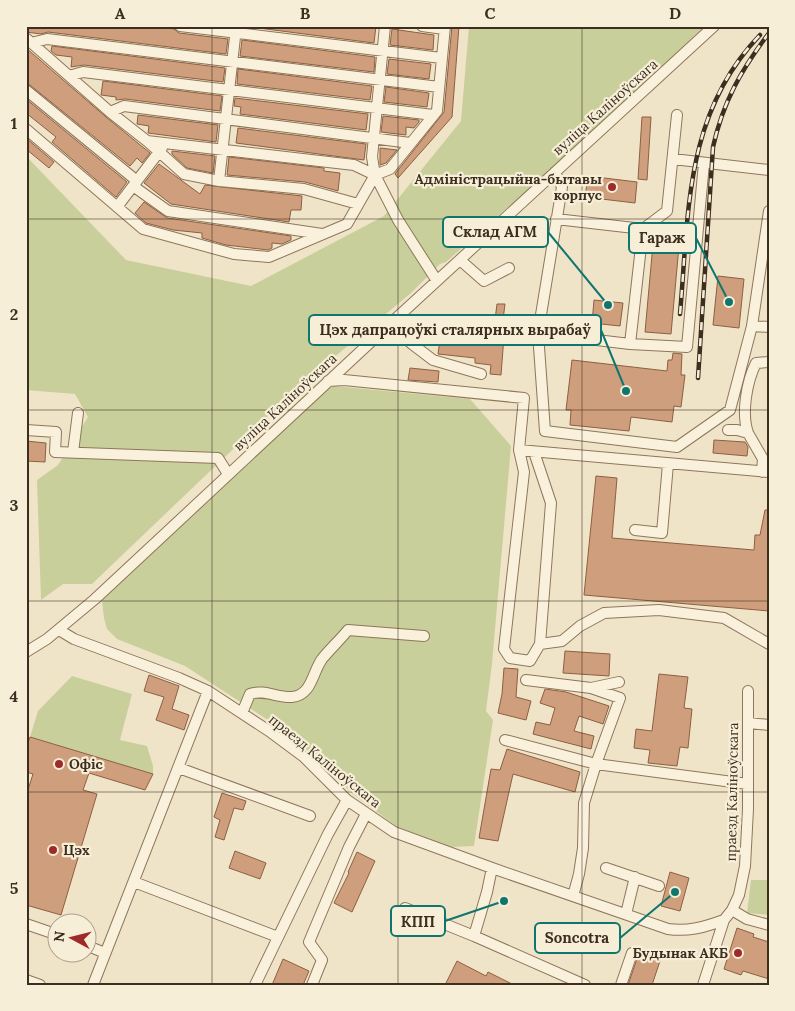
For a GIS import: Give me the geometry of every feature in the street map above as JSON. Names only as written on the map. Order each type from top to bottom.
[{"type":"street","points":[[180,26],[235,30],[442,58]]},
{"type":"street","points":[[385,26],[372,157],[375,175],[398,220],[437,281]]},
{"type":"street","points":[[26,129],[143,229],[234,254],[269,257],[347,224],[375,175],[390,169],[437,111],[444,28],[422,26]]},
{"type":"street","name":"вуліца Каліноўскага","points":[[26,652],[59,630],[95,599],[328,381],[714,26]]},
{"type":"street","points":[[220,181],[235,30]]},
{"type":"street","points":[[28,41],[47,39],[439,87]]},
{"type":"street","points":[[28,41],[184,174],[220,181],[304,190],[358,204]]},
{"type":"street","points":[[69,76],[83,72],[433,115]]},
{"type":"street","points":[[26,90],[168,211],[324,234]]},
{"type":"street","points":[[110,112],[124,106],[410,143]]},
{"type":"street","points":[[556,219],[643,229],[667,211],[677,115]]},
{"type":"street","points":[[147,141],[354,165],[375,175]]},
{"type":"street","points":[[117,207],[165,143]]},
{"type":"street","points":[[673,160],[769,170]]},
{"type":"street","points":[[538,333],[630,344],[687,347],[704,163]]},
{"type":"street","points":[[555,172],[562,187],[538,333],[545,431],[677,447],[730,410],[752,326],[769,211]]},
{"type":"street","points":[[630,344],[643,229]]},
{"type":"street","points":[[460,260],[484,281],[509,268]]},
{"type":"street","points":[[390,324],[433,360],[481,374]]},
{"type":"street","points":[[752,326],[769,327]]},
{"type":"street","points":[[519,450],[766,472],[763,459],[748,433],[745,424],[745,409],[752,371],[756,363],[769,362]]},
{"type":"street","points":[[328,381],[344,380],[524,398],[519,450],[524,472],[504,649],[510,658],[530,660],[540,644],[551,502],[534,452]]},
{"type":"street","points":[[74,452],[78,413]]},
{"type":"street","points":[[26,430],[56,432],[55,452],[218,458],[228,474]]},
{"type":"street","points":[[728,430],[748,433]]},
{"type":"street","points":[[634,530],[662,533],[668,464]]},
{"type":"street","points":[[540,644],[562,641],[580,626],[604,613],[659,610],[724,618],[769,644]]},
{"type":"street","name":"праезд Каліноўскага","points":[[59,630],[74,639],[208,690],[304,758],[347,800],[394,832],[668,929],[682,931],[695,929],[724,920]]},
{"type":"street","points":[[242,713],[250,694],[256,692],[285,697],[300,695],[306,691],[322,660],[348,630],[424,636]]},
{"type":"street","points":[[526,680],[591,688],[620,698],[584,803],[583,848],[573,896]]},
{"type":"street","points":[[591,688],[619,682]]},
{"type":"street","points":[[93,985],[208,690]]},
{"type":"street","name":"праезд Каліноўскага","points":[[703,985],[724,920],[732,910],[738,895],[745,866],[748,784],[748,691]]},
{"type":"street","points":[[748,723],[769,725]]},
{"type":"street","points":[[505,740],[596,764],[748,784]]},
{"type":"street","points":[[178,768],[310,816]]},
{"type":"street","points":[[255,985],[328,834],[347,800]]},
{"type":"street","points":[[312,985],[322,960],[310,942],[349,847],[366,814]]},
{"type":"street","points":[[474,936],[492,868]]},
{"type":"street","points":[[606,868],[659,886]]},
{"type":"street","points":[[626,914],[635,877]]},
{"type":"street","points":[[134,882],[278,937]]},
{"type":"street","points":[[405,908],[585,985]]},
{"type":"street","points":[[732,910],[747,919],[769,925]]},
{"type":"street","points":[[26,924],[48,932]]},
{"type":"street","points":[[98,950],[105,953]]},
{"type":"street","points":[[621,985],[632,953]]},
{"type":"street","points":[[26,980],[40,985]]},
{"type":"green space","points":[[469,26],[705,26],[570,152],[446,262],[440,264],[411,293],[296,389],[92,584],[63,584],[41,600],[37,480],[58,465],[88,417],[75,394],[26,390],[26,156],[126,260],[251,286],[384,216],[461,121]]},
{"type":"green space","points":[[334,386],[470,399],[511,446],[492,664],[486,711],[493,720],[474,846],[452,847],[396,826],[353,794],[309,752],[268,720],[185,666],[117,639],[107,629],[102,601],[111,589],[321,393]]},
{"type":"green space","points":[[72,676],[132,694],[120,740],[147,746],[153,766],[153,774],[30,737],[38,711]]},
{"type":"green space","points":[[751,880],[769,880],[769,915],[747,913]]},
{"type":"building","points":[[26,26],[153,26],[174,29],[179,33],[228,39],[226,54],[48,32],[41,34],[26,32]]},
{"type":"building","points":[[243,26],[376,26],[374,43]]},
{"type":"building","points":[[452,26],[459,26],[452,117],[398,178],[395,174],[444,112]]},
{"type":"building","points":[[392,29],[434,35],[433,50],[390,45]]},
{"type":"building","points":[[242,40],[375,57],[374,72],[240,56]]},
{"type":"building","points":[[52,46],[225,68],[223,82],[84,65],[71,67],[72,57],[56,55],[51,51]]},
{"type":"building","points":[[26,48],[150,153],[142,163],[137,158],[130,166],[26,83]]},
{"type":"building","points":[[389,59],[431,64],[429,79],[387,74]]},
{"type":"building","points":[[238,69],[372,86],[370,100],[237,84]]},
{"type":"building","points":[[103,81],[222,96],[220,111],[125,99],[116,100],[116,97],[101,95]]},
{"type":"building","points":[[386,87],[429,93],[427,107],[384,102]]},
{"type":"building","points":[[235,98],[368,114],[366,130],[240,114],[241,107],[234,106]]},
{"type":"building","points":[[26,99],[127,182],[116,197],[52,142],[56,137],[26,113]]},
{"type":"building","points":[[138,115],[218,125],[216,142],[148,133],[149,126],[137,124]]},
{"type":"building","points":[[383,116],[419,120],[419,122],[414,128],[406,127],[406,135],[381,132]]},
{"type":"building","points":[[642,117],[651,117],[647,180],[638,179]]},
{"type":"building","points":[[238,128],[366,144],[364,160],[236,143]]},
{"type":"building","points":[[26,138],[54,162],[49,168],[26,149]]},
{"type":"building","points":[[380,148],[397,150],[386,163],[380,165]]},
{"type":"building","points":[[172,151],[215,156],[213,173],[187,168],[172,154]]},
{"type":"building","points":[[229,157],[324,168],[324,171],[340,173],[338,191],[305,182],[227,175]]},
{"type":"building","points":[[159,164],[200,194],[205,185],[302,196],[301,210],[291,210],[289,222],[171,204],[144,183]]},
{"type":"building","name":"Адміністрацыйна-бытавы корпус","points":[[588,176],[637,182],[635,203],[585,197]]},
{"type":"building","points":[[144,202],[167,218],[291,236],[291,240],[282,244],[272,243],[272,248],[268,250],[226,245],[202,238],[202,233],[173,230],[146,223],[135,213]]},
{"type":"building","points":[[654,233],[680,235],[671,334],[645,332]]},
{"type":"building","points":[[718,276],[744,279],[739,328],[713,325]]},
{"type":"building","points":[[594,300],[623,303],[620,326],[592,323]]},
{"type":"building","points":[[497,304],[505,304],[503,320],[511,321],[510,337],[504,336],[501,375],[490,374],[491,365],[475,363],[475,358],[438,354],[442,325],[449,326],[449,320],[484,324],[485,319],[495,320]]},
{"type":"building","points":[[673,353],[682,354],[681,375],[685,375],[681,407],[674,406],[672,422],[631,417],[629,431],[570,425],[571,410],[566,410],[572,360],[667,371],[668,360],[672,360]]},
{"type":"building","points":[[410,368],[439,371],[438,382],[408,380]]},
{"type":"building","points":[[714,440],[745,442],[748,447],[747,456],[713,453]]},
{"type":"building","points":[[26,441],[46,443],[45,462],[26,461]]},
{"type":"building","points":[[596,476],[617,478],[612,538],[754,550],[755,535],[760,535],[765,510],[769,510],[769,611],[584,595]]},
{"type":"building","points":[[565,651],[610,654],[609,676],[563,673]]},
{"type":"building","points":[[504,668],[518,669],[516,697],[531,701],[526,720],[498,713]]},
{"type":"building","points":[[659,674],[688,677],[684,708],[692,709],[688,748],[680,747],[677,766],[648,763],[650,750],[634,748],[636,729],[652,731]]},
{"type":"building","points":[[149,675],[179,686],[172,709],[189,715],[184,730],[156,720],[164,697],[144,691]]},
{"type":"building","points":[[545,689],[566,692],[609,706],[603,724],[579,716],[574,731],[594,736],[591,749],[533,734],[536,722],[550,725],[555,708],[540,703]]},
{"type":"building","name":"Цэх","points":[[30,737],[153,774],[145,790],[89,773],[83,790],[97,794],[61,914],[26,905],[26,796],[33,774],[26,772],[26,748]]},
{"type":"building","points":[[507,749],[580,772],[575,792],[513,774],[498,841],[479,838],[491,769],[500,770]]},
{"type":"building","points":[[222,793],[246,801],[243,810],[234,808],[224,840],[215,837],[220,820],[214,817]]},
{"type":"building","points":[[235,851],[266,863],[260,879],[229,868]]},
{"type":"building","points":[[357,852],[375,861],[352,912],[334,903]]},
{"type":"building","points":[[670,872],[689,878],[680,911],[661,906]]},
{"type":"building","points":[[737,928],[754,934],[753,937],[769,942],[769,979],[743,971],[741,975],[724,969]]},
{"type":"building","points":[[640,950],[661,958],[652,985],[628,985]]},
{"type":"building","points":[[283,959],[309,971],[303,985],[272,985]]},
{"type":"building","points":[[457,961],[486,976],[488,972],[514,985],[445,985]]},
{"type":"railway","points":[[698,378],[713,147],[722,115],[734,87],[769,33]]},
{"type":"railway","points":[[680,314],[689,202],[695,166],[704,131],[717,98],[735,66],[760,35]]},
{"type":"place","name":"Адміністрацыйна-бытавы корпус","points":[[612,187]]},
{"type":"place","name":"Гараж","points":[[729,302]]},
{"type":"place","name":"Склад АГМ","points":[[608,305]]},
{"type":"place","name":"Цэх дапрацоўкі сталярных вырабаў","points":[[626,391]]},
{"type":"place","name":"Офіс","points":[[59,764]]},
{"type":"place","name":"Цэх","points":[[53,850]]},
{"type":"place","name":"Soncotra","points":[[675,892]]},
{"type":"place","name":"КПП","points":[[504,901]]},
{"type":"place","name":"Будынак АКБ","points":[[738,953]]}]
